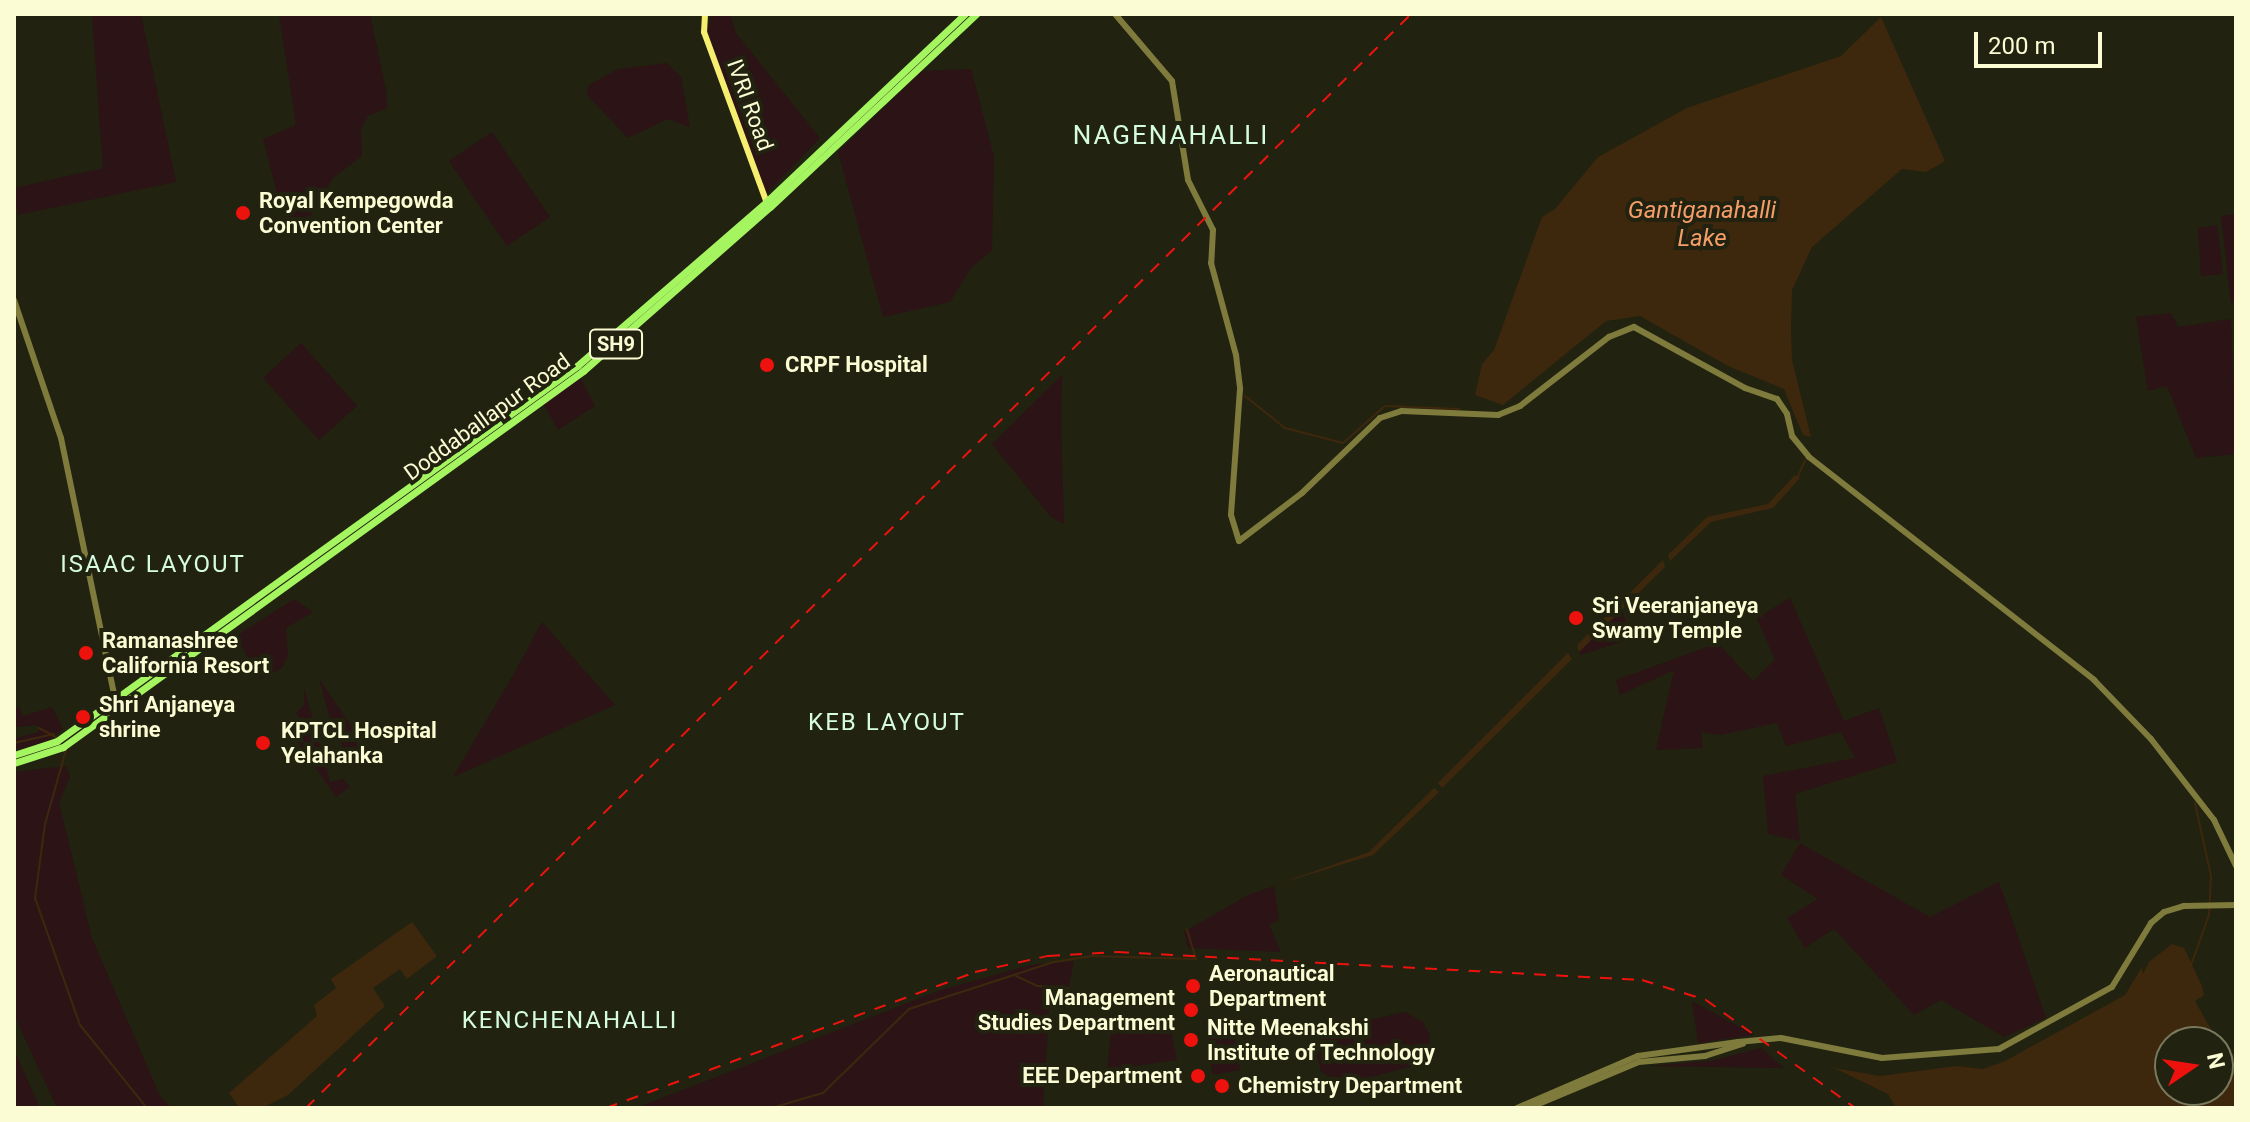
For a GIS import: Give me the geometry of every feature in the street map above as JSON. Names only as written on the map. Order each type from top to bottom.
[{"type":"main road","name":"IVRI Road","points":[[705,14],[704,32],[768,204]]},
{"type":"main road","name":"Doddaballapur Road","points":[[768,204],[965,14]]},
{"type":"main road","name":"Doddaballapur Road","points":[[14,755],[46,747],[88,721],[577,366],[768,204],[976,14]]},
{"type":"main road","name":"Doddaballapur Road","points":[[14,763],[63,747],[88,721]]},
{"type":"street","points":[[1115,14],[1172,81],[1185,170],[1213,230],[1211,263],[1234,342],[1240,389],[1231,515],[1239,541],[1302,493],[1380,418],[1402,411],[1498,415],[1520,406],[1609,337],[1634,327],[1745,388],[1777,399],[1787,414],[1792,436],[1808,456],[2094,680],[2151,739],[2214,820],[2236,866]]},
{"type":"street","points":[[14,300],[61,438],[114,701]]},
{"type":"street","points":[[1529,1108],[1639,1062],[1781,1038],[1882,1058],[1999,1049],[2112,987],[2157,917],[2184,906],[2236,902]]},
{"type":"street","points":[[1517,1108],[1638,1056],[1705,1053]]},
{"type":"shaded area","points":[[92,14],[141,14],[176,182],[18,215],[14,188],[103,168]]},
{"type":"shaded area","points":[[279,14],[370,14],[386,90],[387,108],[368,116],[361,129],[362,156],[333,178],[312,214],[295,224],[285,224],[263,139],[296,125]]},
{"type":"shaded area","points":[[712,14],[730,14],[736,33],[820,138],[765,195],[707,30]]},
{"type":"shaded area","points":[[667,63],[681,77],[690,127],[668,119],[628,138],[587,95],[589,85],[618,69]]},
{"type":"shaded area","points":[[971,69],[994,157],[992,250],[971,268],[950,302],[883,317],[838,152],[922,71]]},
{"type":"shaded area","points":[[492,132],[550,217],[507,246],[449,161]]},
{"type":"shaded area","points":[[2236,214],[2236,302],[2231,303],[2221,216]]},
{"type":"shaded area","points":[[2217,225],[2223,274],[2201,276],[2198,228]]},
{"type":"shaded area","points":[[2171,313],[2178,327],[2231,319],[2236,454],[2196,458],[2167,386],[2148,391],[2136,317]]},
{"type":"shaded area","points":[[301,343],[357,406],[319,440],[263,378]]},
{"type":"shaded area","points":[[1062,375],[1064,524],[1051,517],[992,444]]},
{"type":"shaded area","points":[[580,378],[595,406],[558,430],[543,403]]},
{"type":"shaded area","points":[[1790,598],[1844,721],[1879,708],[1897,762],[1795,794],[1800,841],[1768,834],[1763,776],[1855,758],[1841,732],[1786,746],[1777,723],[1720,735],[1701,732],[1703,748],[1656,750],[1674,670],[1620,695],[1616,680],[1718,643],[1753,681],[1775,660],[1757,618]]},
{"type":"shaded area","points":[[294,599],[313,612],[286,628],[288,656],[282,668],[260,679],[236,636]]},
{"type":"shaded area","points":[[1622,610],[1631,639],[1580,655],[1579,652]]},
{"type":"shaded area","points":[[542,622],[615,705],[453,777],[516,670]]},
{"type":"shaded area","points":[[319,679],[361,740],[347,762],[335,721],[331,722]]},
{"type":"shaded area","points":[[304,688],[330,782],[343,779],[350,787],[336,797],[291,732],[302,723],[296,713],[304,705]]},
{"type":"shaded area","points":[[19,707],[23,716],[52,707],[63,729],[47,742],[14,750],[14,739],[38,732],[38,725],[14,727],[14,709]]},
{"type":"shaded area","points":[[66,766],[70,777],[59,803],[92,938],[160,1096],[172,1108],[57,1108],[14,1015],[14,772]]},
{"type":"shaded area","points":[[1800,843],[1930,917],[1999,882],[2046,1018],[2004,1037],[1941,1000],[1914,1015],[1834,929],[1805,948],[1787,918],[1818,899],[1781,875]]},
{"type":"shaded area","points":[[1274,886],[1279,920],[1269,925],[1281,952],[1188,948],[1184,932],[1248,895]]},
{"type":"shaded area","points":[[1074,961],[1067,995],[1050,995],[1043,1108],[636,1108],[941,990],[1030,965]]},
{"type":"shaded area","points":[[1692,1001],[1754,1035],[1698,1043]]},
{"type":"shaded area","points":[[1405,1012],[1423,1022],[1430,1036],[1429,1051],[1420,1064],[1348,1083],[1333,1080],[1321,1071],[1316,1051],[1328,1029]]},
{"type":"shaded area","points":[[1167,1013],[1177,1060],[1107,1070],[1112,1025]]},
{"type":"shaded area","points":[[1230,1015],[1240,1070],[1213,1075],[1203,1020]]},
{"type":"shaded area","points":[[1761,1048],[1784,1068],[1648,1066],[1711,1061]]},
{"type":"shaded area","points":[[14,1050],[37,1101],[39,1108],[14,1108]]},
{"type":"water","name":"Gantiganahalli Lake","points":[[1881,17],[1945,161],[1926,172],[1902,169],[1812,247],[1792,290],[1791,329],[1792,360],[1811,437],[1803,435],[1784,389],[1728,366],[1640,316],[1606,321],[1503,405],[1475,395],[1482,364],[1494,350],[1542,217],[1555,209],[1598,157],[1687,108],[1841,56]]},
{"type":"water","points":[[1795,475],[1800,478],[1773,508],[1711,522],[1670,561],[1668,555],[1707,517],[1768,504]]},
{"type":"water","points":[[1663,560],[1665,567],[1579,652],[1577,645]]},
{"type":"water","points":[[1568,653],[1572,659],[1442,788],[1438,783]]},
{"type":"water","points":[[1434,788],[1439,792],[1373,855],[1278,884],[1369,852]]},
{"type":"water","points":[[412,922],[437,956],[407,979],[400,969],[373,988],[385,1006],[288,1095],[262,1108],[238,1106],[229,1093],[317,1016],[314,1005],[336,988],[331,979]]},
{"type":"water","points":[[2172,944],[2184,948],[2204,995],[2195,1001],[2209,1026],[2154,1026],[2154,1106],[2234,1106],[2234,1056],[2236,1108],[1896,1108],[1888,1094],[1834,1068],[1880,1076],[1957,1066],[1983,1069],[2005,1061],[2125,995],[2142,967],[2143,974],[2149,962]]},
{"type":"waterway","points":[[1245,396],[1285,428],[1343,443],[1385,406],[1459,409]]},
{"type":"waterway","points":[[1797,478],[1805,461]]},
{"type":"waterway","points":[[39,728],[58,738]]},
{"type":"waterway","points":[[14,743],[54,734]]},
{"type":"waterway","points":[[66,750],[45,824],[35,898],[80,1025],[147,1108]]},
{"type":"waterway","points":[[2190,968],[2209,915],[2211,876],[2195,803]]},
{"type":"waterway","points":[[771,1108],[823,1093],[909,1009],[1054,962],[1091,956],[1196,959],[1187,929]]},
{"type":"waterway","points":[[1016,976],[1037,986],[1068,988]]},
{"type":"railway","points":[[306,1108],[1411,14]]},
{"type":"railway","points":[[606,1108],[975,972],[1048,956],[1117,952],[1642,980],[1706,1000],[1855,1108]]},
{"type":"place","name":"Royal Kempegowda Convention Center","points":[[243,213]]},
{"type":"place","name":"CRPF Hospital","points":[[767,365]]},
{"type":"place","name":"Sri Veeranjaneya Swamy Temple","points":[[1576,618]]},
{"type":"place","name":"Ramanashree California Resort","points":[[86,653]]},
{"type":"place","name":"Shri Anjaneya shrine","points":[[83,717]]},
{"type":"place","name":"KPTCL Hospital Yelahanka","points":[[263,743]]},
{"type":"place","name":"Aeronautical Department","points":[[1193,986]]},
{"type":"place","name":"Management Studies Department","points":[[1191,1010]]},
{"type":"place","name":"Nitte Meenakshi Institute of Technology","points":[[1191,1040]]},
{"type":"place","name":"EEE Department","points":[[1198,1076]]},
{"type":"place","name":"Chemistry Department","points":[[1222,1086]]},
{"type":"district","name":"NAGENAHALLI","points":[[1171,136]]},
{"type":"district","name":"ISAAC LAYOUT","points":[[153,565]]},
{"type":"district","name":"KEB LAYOUT","points":[[887,723]]},
{"type":"district","name":"KENCHENAHALLI","points":[[570,1021]]}]
